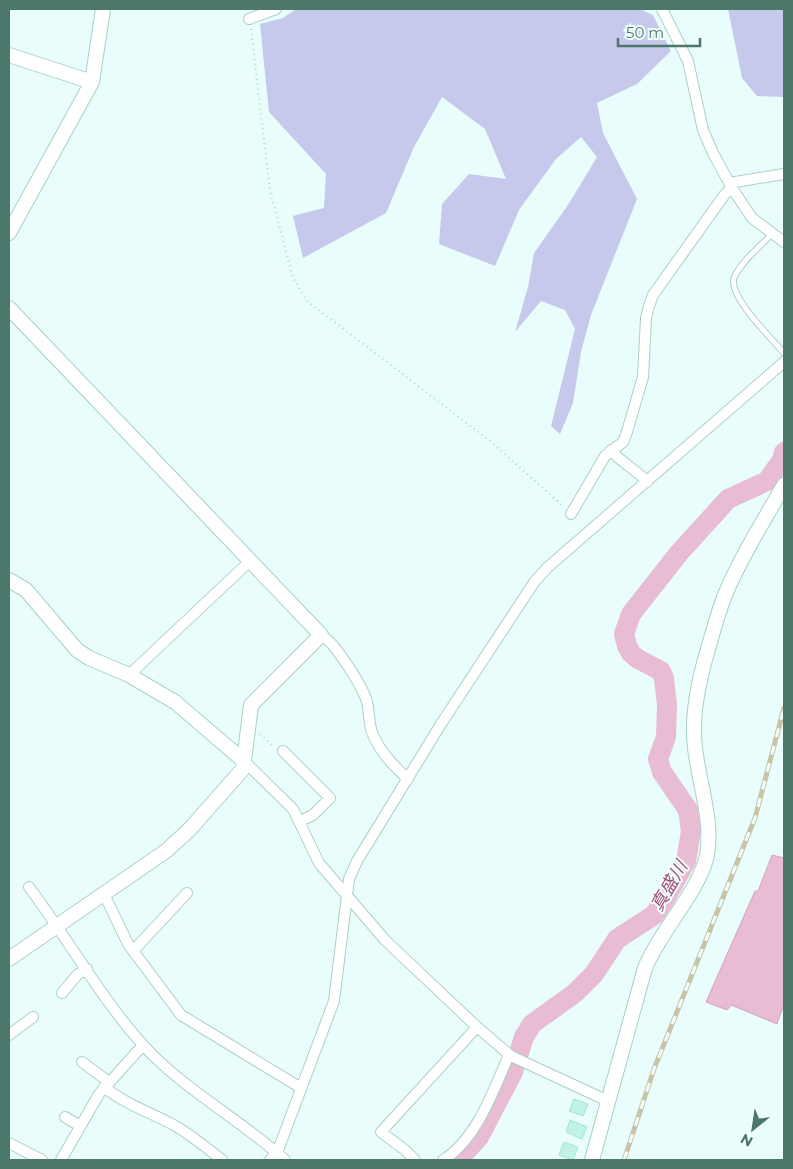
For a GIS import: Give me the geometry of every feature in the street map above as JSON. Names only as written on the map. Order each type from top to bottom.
[{"type":"street","points":[[9,233],[92,82],[103,9]]},
{"type":"street","points":[[249,19],[276,9]]},
{"type":"street","points":[[662,9],[688,61],[703,130],[730,185],[752,218],[784,242]]},
{"type":"street","points":[[9,55],[92,82]]},
{"type":"street","points":[[571,514],[578,506],[598,467],[611,450],[623,442],[626,435],[643,377],[646,318],[653,295],[730,185],[784,174]]},
{"type":"street","points":[[9,308],[321,635],[331,642],[367,702],[371,730],[384,754],[408,779]]},
{"type":"street","points":[[273,1156],[334,1001],[349,879],[357,861],[535,581],[555,561],[784,362]]},
{"type":"street","points":[[611,450],[620,461],[635,470],[647,482]]},
{"type":"street","points":[[592,1160],[649,959],[695,883],[705,862],[707,828],[694,755],[694,713],[701,677],[720,606],[784,485]]},
{"type":"street","points":[[130,675],[250,561]]},
{"type":"street","points":[[9,580],[26,590],[77,650],[89,658],[130,675],[175,702],[244,761],[284,799],[300,821],[319,863],[347,897],[385,940],[510,1056],[608,1101]]},
{"type":"street","points":[[9,958],[174,845],[243,769],[251,705],[321,635]]},
{"type":"street","points":[[283,751],[330,798],[313,815],[300,821]]},
{"type":"street","points":[[29,887],[113,1007],[143,1044],[166,1068],[273,1156],[286,1160]]},
{"type":"street","points":[[133,951],[187,893]]},
{"type":"street","points":[[104,894],[133,951],[180,1016],[301,1088]]},
{"type":"street","points":[[62,993],[78,974],[87,969]]},
{"type":"street","points":[[9,1035],[33,1017]]},
{"type":"street","points":[[415,1160],[405,1150],[380,1132],[477,1027]]},
{"type":"street","points":[[61,1160],[80,1126],[107,1085],[143,1044]]},
{"type":"street","points":[[443,1160],[459,1148],[474,1126],[510,1056]]},
{"type":"street","points":[[82,1062],[134,1108],[171,1124],[195,1138],[222,1160]]},
{"type":"street","points":[[65,1117],[80,1126]]},
{"type":"street","points":[[9,1143],[42,1160]]},
{"type":"lane","points":[[772,234],[739,270],[733,280],[744,306],[784,353]]},
{"type":"path","points":[[249,19],[270,191],[293,278],[307,302],[490,441],[571,514]]},
{"type":"path","points":[[255,730],[279,752],[283,751]]},
{"type":"shaded area","points":[[296,9],[640,9],[653,15],[671,51],[637,84],[597,103],[603,133],[637,199],[591,315],[581,352],[573,403],[560,434],[551,426],[575,329],[565,310],[541,301],[515,332],[528,287],[534,253],[568,205],[597,157],[581,137],[556,159],[519,210],[495,266],[439,244],[442,204],[469,174],[506,179],[485,129],[442,97],[414,147],[386,213],[303,258],[293,216],[324,208],[326,174],[269,112],[260,24],[283,18]]},
{"type":"shaded area","points":[[728,9],[784,9],[784,97],[757,96],[742,78]]},
{"type":"shaded area","points":[[772,855],[784,858],[784,1004],[777,1024],[731,1005],[727,1010],[706,1002],[755,891],[758,891]]},
{"type":"building","points":[[574,1099],[588,1104],[583,1116],[569,1111]]},
{"type":"building","points":[[570,1120],[587,1127],[582,1139],[566,1132]]},
{"type":"building","points":[[564,1142],[578,1147],[573,1160],[559,1155]]},
{"type":"waterway","name":"真盛川","points":[[458,1160],[479,1137],[513,1072],[524,1037],[532,1024],[575,993],[594,974],[617,939],[654,915],[686,861],[691,831],[688,810],[662,772],[658,759],[666,737],[667,705],[664,678],[661,671],[638,659],[631,653],[624,634],[631,614],[679,553],[728,499],[767,481],[782,460],[784,452]]},
{"type":"railway","points":[[624,1160],[654,1069],[755,818],[784,708]]}]
